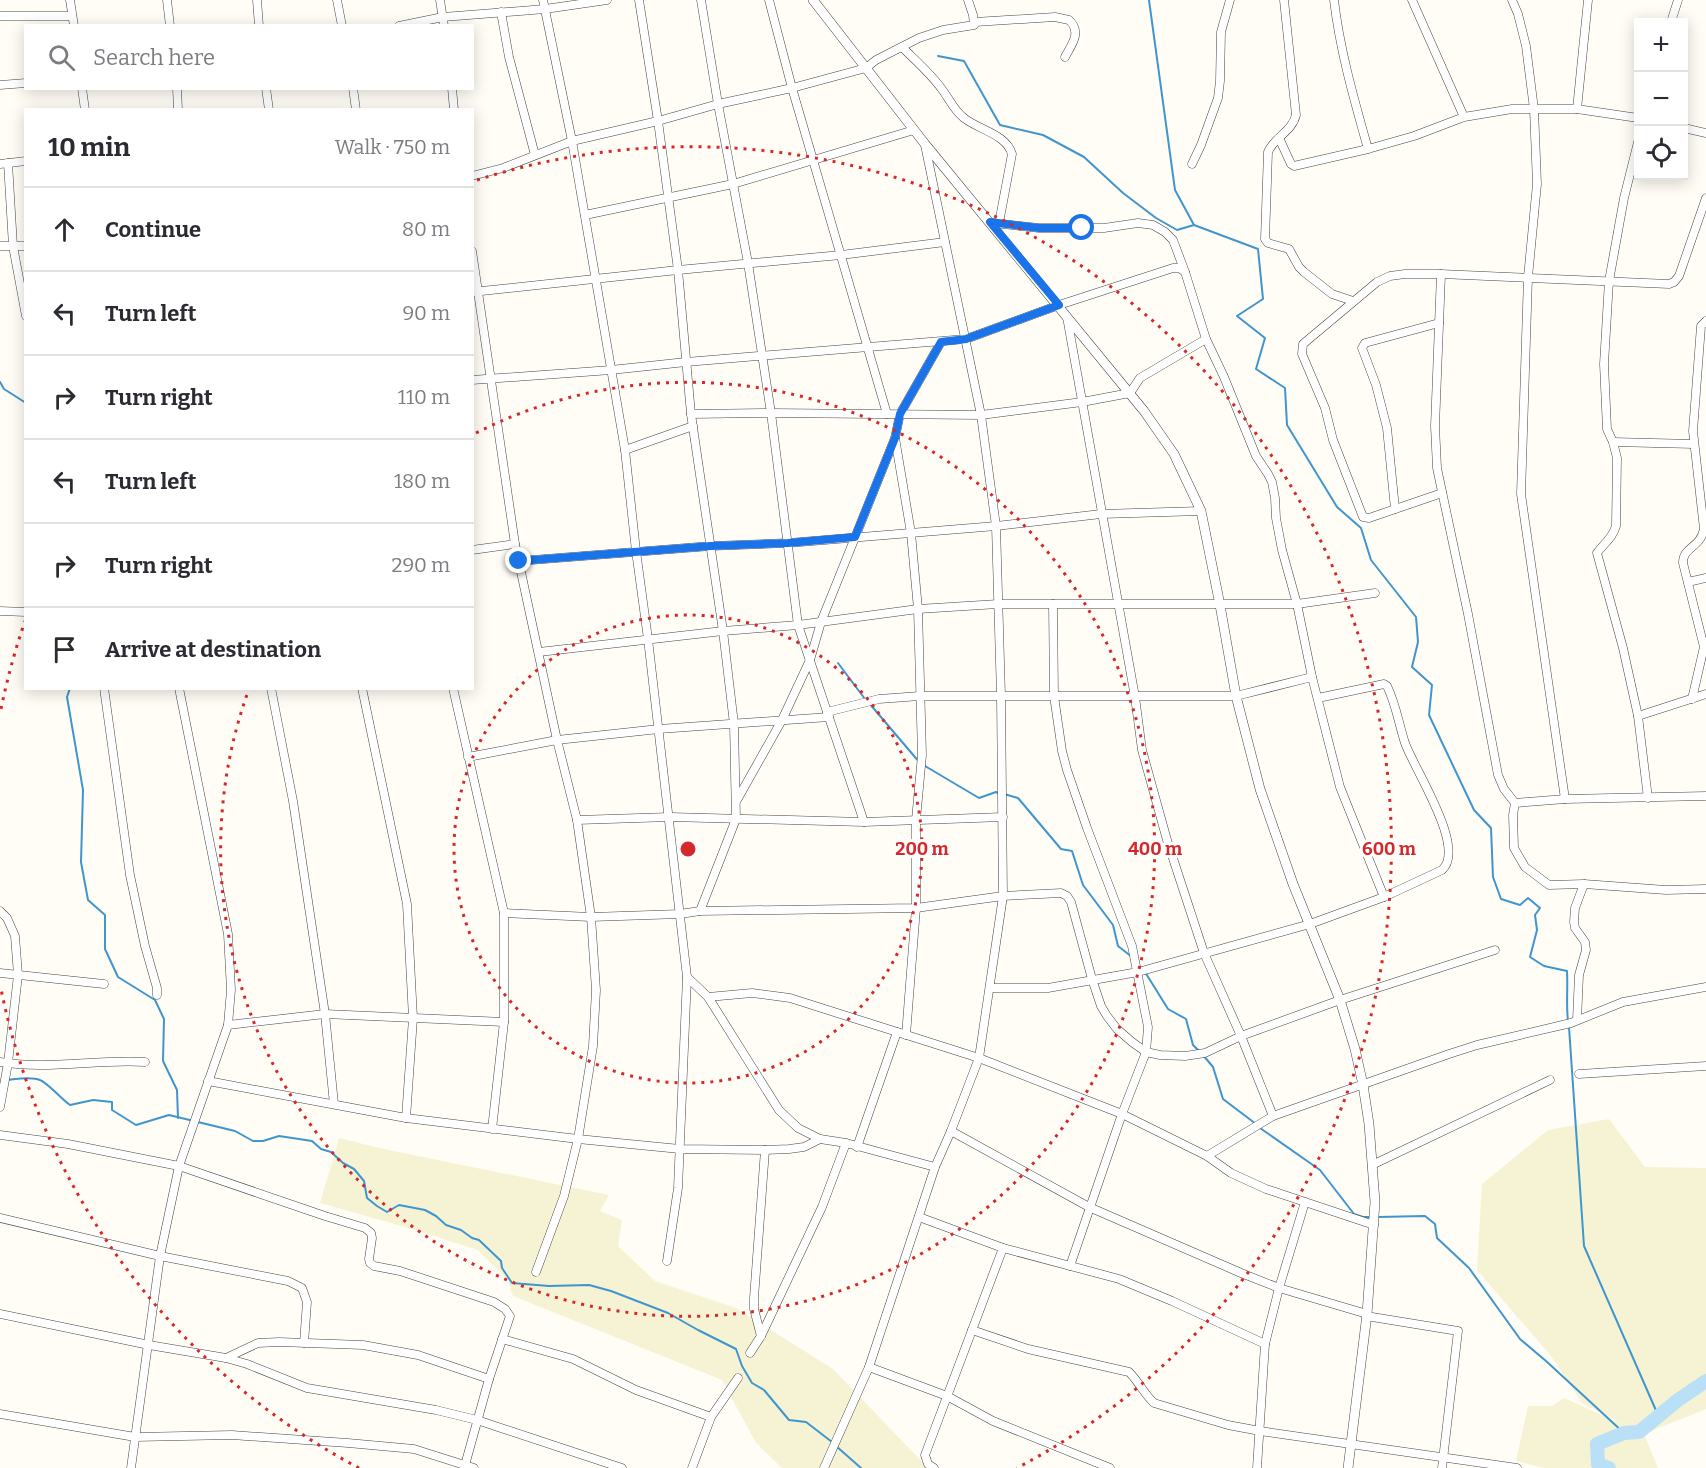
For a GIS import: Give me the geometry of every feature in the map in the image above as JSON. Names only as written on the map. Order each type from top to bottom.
[{"type":"street","points":[[70,0],[74,24]]},
{"type":"street","points":[[167,0],[170,24]]},
{"type":"street","points":[[257,0],[259,24]]},
{"type":"street","points":[[337,0],[342,24]]},
{"type":"street","points":[[440,0],[443,21]]},
{"type":"street","points":[[543,0],[572,141],[625,450],[670,817],[687,977],[678,1188],[667,1261]]},
{"type":"street","points":[[417,24],[607,0]]},
{"type":"street","points":[[639,0],[678,270],[691,414],[723,631],[734,724],[736,819],[700,910]]},
{"type":"street","points":[[700,0],[748,264],[771,413],[798,625],[864,822]]},
{"type":"street","points":[[769,0],[792,88],[887,414]]},
{"type":"street","points":[[813,0],[925,144],[995,223],[1130,393],[1174,454],[1201,511],[1236,696],[1260,789],[1293,884],[1340,1000],[1363,1084],[1369,1124],[1375,1202],[1366,1315],[1348,1468]]},
{"type":"street","points":[[968,0],[975,22]]},
{"type":"street","points":[[1192,164],[1218,98],[1221,32],[1230,0]]},
{"type":"street","points":[[1284,0],[1296,115],[1294,123],[1271,144],[1268,152],[1264,239],[1268,243],[1289,249],[1299,267],[1332,294],[1353,301]]},
{"type":"street","points":[[1334,0],[1345,64],[1368,149]]},
{"type":"street","points":[[1412,0],[1464,117]]},
{"type":"street","points":[[1512,0],[1526,46],[1534,109],[1537,184],[1528,277],[1521,494],[1565,799]]},
{"type":"street","points":[[1577,109],[1588,0]]},
{"type":"street","points":[[1672,18],[1678,0]]},
{"type":"street","points":[[501,12],[509,57],[535,155]]},
{"type":"street","points":[[0,16],[72,16]]},
{"type":"street","points":[[975,22],[1054,17],[1069,20],[1076,28],[1075,39],[1065,57]]},
{"type":"street","points":[[474,175],[503,168],[572,141],[866,68],[876,60],[919,38],[943,30],[971,27],[975,22]]},
{"type":"street","points":[[902,47],[927,71],[960,115],[1004,141],[1010,148],[1012,154],[995,223]]},
{"type":"street","points":[[0,85],[24,83]]},
{"type":"street","points":[[82,90],[85,108]]},
{"type":"street","points":[[177,90],[178,108]]},
{"type":"street","points":[[266,90],[269,108]]},
{"type":"street","points":[[353,90],[356,108]]},
{"type":"street","points":[[452,90],[454,108]]},
{"type":"street","points":[[1279,138],[1291,164],[1294,165],[1368,149],[1414,136],[1464,117],[1512,109],[1577,109],[1634,117]]},
{"type":"street","points":[[1688,129],[1706,134]]},
{"type":"street","points":[[585,215],[733,184],[914,130]]},
{"type":"street","points":[[824,1468],[870,1367],[935,1167],[979,1058],[1003,896],[996,526],[981,415],[925,144]]},
{"type":"street","points":[[1634,158],[1609,280],[1604,364],[1607,429],[1614,442],[1617,458],[1616,526],[1613,536],[1597,553],[1623,648],[1638,716],[1648,798]]},
{"type":"street","points":[[24,161],[4,163],[13,246],[24,305]]},
{"type":"street","points":[[1442,493],[1369,518],[1363,517],[1333,440],[1325,408],[1302,354],[1303,344],[1377,282],[1390,276],[1441,274],[1669,284],[1679,276],[1706,198]]},
{"type":"street","points":[[995,223],[1039,228],[1104,228],[1138,223],[1153,225],[1173,240],[1206,339],[1256,456],[1272,482],[1282,550],[1340,788],[1384,897]]},
{"type":"street","points":[[536,1272],[564,1196],[578,1139],[593,1046],[596,990],[591,917],[577,820],[557,740],[515,544],[491,379],[475,292],[595,278],[841,255],[945,242]]},
{"type":"street","points":[[0,246],[24,246]]},
{"type":"street","points":[[474,380],[966,339],[1059,305],[1173,268],[1179,268],[1185,272]]},
{"type":"street","points":[[1441,274],[1435,426],[1437,468],[1468,614],[1498,775],[1504,789],[1515,803],[1513,815],[1515,848],[1526,867],[1549,885],[1584,884],[1666,890],[1706,889]]},
{"type":"street","points":[[1067,316],[1135,697],[1142,750],[1167,840],[1204,953],[1273,1116]]},
{"type":"street","points":[[1692,699],[1704,647],[1683,557],[1702,538],[1704,529],[1693,431],[1701,326],[1706,321]]},
{"type":"street","points":[[1395,509],[1387,428],[1376,385],[1362,348],[1365,343],[1439,323]]},
{"type":"street","points":[[691,414],[981,415],[1082,402],[1130,393],[1140,378],[1206,339]]},
{"type":"street","points":[[736,801],[782,720],[810,660],[821,622],[895,438],[900,414],[941,342]]},
{"type":"street","points":[[625,450],[693,426]]},
{"type":"street","points":[[895,438],[911,533],[918,609],[922,754],[916,820],[916,908],[906,1035]]},
{"type":"street","points":[[1614,442],[1694,444]]},
{"type":"street","points":[[519,561],[636,551],[788,543],[996,526],[1101,514],[1201,511]]},
{"type":"street","points":[[474,550],[515,544]]},
{"type":"street","points":[[1688,582],[1706,578]]},
{"type":"street","points":[[539,652],[723,631],[798,625],[918,609],[998,604],[1297,604],[1375,592]]},
{"type":"street","points":[[1053,604],[1054,696],[1058,734],[1067,770],[1087,828],[1132,946],[1147,1019],[1146,1052],[1122,1114],[1070,1266]]},
{"type":"street","points":[[0,611],[24,612]]},
{"type":"street","points":[[468,757],[557,740],[828,714],[879,699],[920,696],[1236,696],[1312,677]]},
{"type":"street","points":[[990,988],[1039,989],[1138,972],[1310,924],[1384,897],[1448,865],[1449,856],[1442,820],[1406,745],[1387,686],[1384,684],[1317,698]]},
{"type":"street","points":[[104,690],[130,875],[157,995]]},
{"type":"street","points":[[131,1468],[160,1256],[179,1166],[228,1024],[231,990],[228,934],[179,690]]},
{"type":"street","points":[[271,690],[293,801],[325,1014],[334,1104]]},
{"type":"street","points":[[362,690],[407,904],[413,1018],[406,1118]]},
{"type":"street","points":[[453,690],[504,913],[504,1022],[492,1129]]},
{"type":"street","points":[[1638,716],[1706,694]]},
{"type":"street","points":[[1515,803],[1565,799],[1706,796]]},
{"type":"street","points":[[577,820],[670,817],[864,822],[1003,817]]},
{"type":"street","points":[[1574,1021],[1586,950],[1585,942],[1574,922],[1575,908],[1584,884]]},
{"type":"street","points":[[504,913],[591,917],[680,914],[700,910],[916,908],[1003,896],[1061,893],[1071,902],[1092,979],[1101,1006],[1107,1016],[1117,1029],[1146,1052],[1160,1055],[1194,1056],[1205,1053],[1241,1036],[1340,1000],[1495,950]]},
{"type":"street","points":[[0,911],[7,918],[15,936],[18,975],[4,1063],[6,1075],[0,1107]]},
{"type":"street","points":[[0,973],[104,984]]},
{"type":"street","points":[[687,977],[708,997],[778,1110],[798,1128],[820,1139],[846,1143],[935,1167]]},
{"type":"street","points":[[1207,1156],[1273,1116],[1477,1045],[1560,1026],[1623,1002],[1706,987]]},
{"type":"street","points":[[708,997],[752,993],[790,998],[979,1058],[1122,1114],[1207,1156],[1231,1173],[1266,1189],[1374,1225]]},
{"type":"street","points":[[228,1024],[325,1014],[504,1022]]},
{"type":"street","points":[[857,1147],[897,1032]]},
{"type":"street","points":[[4,1063],[145,1062]]},
{"type":"street","points":[[1579,1074],[1706,1066]]},
{"type":"street","points":[[208,1080],[406,1118],[680,1149],[789,1149],[804,1147],[820,1139]]},
{"type":"street","points":[[1372,1164],[1550,1080]]},
{"type":"street","points":[[951,1131],[1089,1207],[1279,1288],[1366,1315],[1458,1331],[1442,1468]]},
{"type":"street","points":[[0,1135],[68,1144],[179,1166],[365,1228],[371,1233],[372,1238],[370,1263],[494,1302],[506,1309],[510,1316],[477,1420],[470,1466],[414,1449],[232,1435],[135,1437],[0,1414]]},
{"type":"street","points":[[750,1353],[761,1336],[822,1206],[846,1143]]},
{"type":"street","points":[[761,1336],[754,1309],[754,1298],[765,1149]]},
{"type":"street","points":[[1257,1468],[1264,1344],[1305,1202]]},
{"type":"street","points":[[919,1217],[1003,1248],[1119,1279],[1264,1344]]},
{"type":"street","points":[[0,1218],[160,1256],[288,1281],[302,1288],[307,1302],[304,1343]]},
{"type":"street","points":[[934,1468],[928,1464],[925,1455],[1003,1248]]},
{"type":"street","points":[[0,1314],[149,1345],[226,1358],[307,1388],[436,1410],[477,1420],[622,1468]]},
{"type":"street","points":[[972,1330],[1028,1348],[1129,1372],[1138,1381],[1145,1395],[1154,1403],[1228,1425],[1517,1468]]},
{"type":"street","points":[[502,1339],[573,1359],[636,1390],[711,1417]]},
{"type":"street","points":[[226,1358],[258,1343],[363,1345],[418,1355],[489,1379]]},
{"type":"street","points":[[870,1367],[947,1396],[993,1421],[1110,1468]]},
{"type":"street","points":[[692,1468],[711,1417],[738,1378]]},
{"type":"shaded area","points":[[1609,1119],[1645,1167],[1706,1168],[1706,1409],[1644,1434],[1658,1468],[1544,1468],[1516,1461],[1528,1406],[1552,1406],[1564,1398],[1624,1425],[1582,1403],[1551,1356],[1477,1270],[1482,1184],[1548,1130]]},
{"type":"shaded area","points":[[339,1138],[609,1195],[600,1211],[622,1220],[618,1246],[655,1281],[736,1308],[833,1369],[928,1468],[782,1468],[756,1443],[722,1380],[513,1296],[507,1279],[478,1250],[320,1203]]},
{"type":"waterway","points":[[1149,0],[1175,190],[1194,225],[1258,249],[1263,299],[1237,316],[1265,338],[1256,369],[1285,388],[1287,425],[1337,507],[1361,528],[1371,560],[1416,617],[1418,642],[1412,667],[1432,685],[1429,715],[1474,810],[1491,828],[1493,877],[1501,899],[1520,905],[1528,898],[1540,908],[1535,915],[1537,930],[1530,957],[1544,966],[1567,971],[1568,1021]]},
{"type":"waterway","points":[[938,56],[964,61],[1000,125],[1043,135],[1084,157],[1123,193],[1156,218],[1177,230],[1194,225]]},
{"type":"waterway","points":[[0,382],[4,389],[24,402]]},
{"type":"waterway","points":[[838,663],[865,699]]},
{"type":"waterway","points":[[69,690],[67,697],[83,790],[81,862],[88,900],[105,915],[105,949],[118,977],[155,1000],[164,1019],[163,1061],[177,1090],[178,1118]]},
{"type":"waterway","points":[[869,703],[920,763]]},
{"type":"waterway","points":[[925,766],[979,798],[998,793]]},
{"type":"waterway","points":[[1004,794],[1018,798],[1061,849],[1072,851],[1083,885],[1113,925],[1118,946],[1132,957]]},
{"type":"waterway","points":[[1145,972],[1168,1009],[1186,1019],[1193,1045],[1199,1051]]},
{"type":"waterway","points":[[1569,1027],[1584,1246],[1658,1415]]},
{"type":"waterway","points":[[1203,1055],[1213,1067],[1223,1099],[1256,1124]]},
{"type":"waterway","points":[[7,1080],[28,1078],[40,1080],[70,1105],[93,1100],[112,1102],[112,1110],[136,1125],[169,1115],[235,1131],[253,1141],[263,1141],[279,1136],[312,1141],[354,1169],[364,1181],[367,1198],[387,1212],[399,1205],[425,1210],[446,1225],[479,1240],[501,1261],[502,1268],[512,1283],[549,1286],[589,1285],[611,1291],[668,1313],[736,1349],[742,1366],[752,1383],[764,1390],[789,1420],[806,1422],[832,1442]]},
{"type":"waterway","points":[[1260,1128],[1320,1170],[1354,1214],[1372,1217]]},
{"type":"waterway","points":[[1378,1217],[1425,1216],[1435,1224],[1437,1238],[1469,1268],[1520,1339],[1624,1433]]},
{"type":"waterway","points":[[1609,1468],[1598,1464],[1597,1444],[1624,1433],[1639,1432],[1678,1400],[1706,1381]]},
{"type":"waterway","points":[[836,1446],[861,1468]]},
{"type":"route","points":[[519,561],[855,537],[895,438],[900,414],[941,342],[966,339],[1059,305],[990,222],[1039,228],[1082,228]]}]
